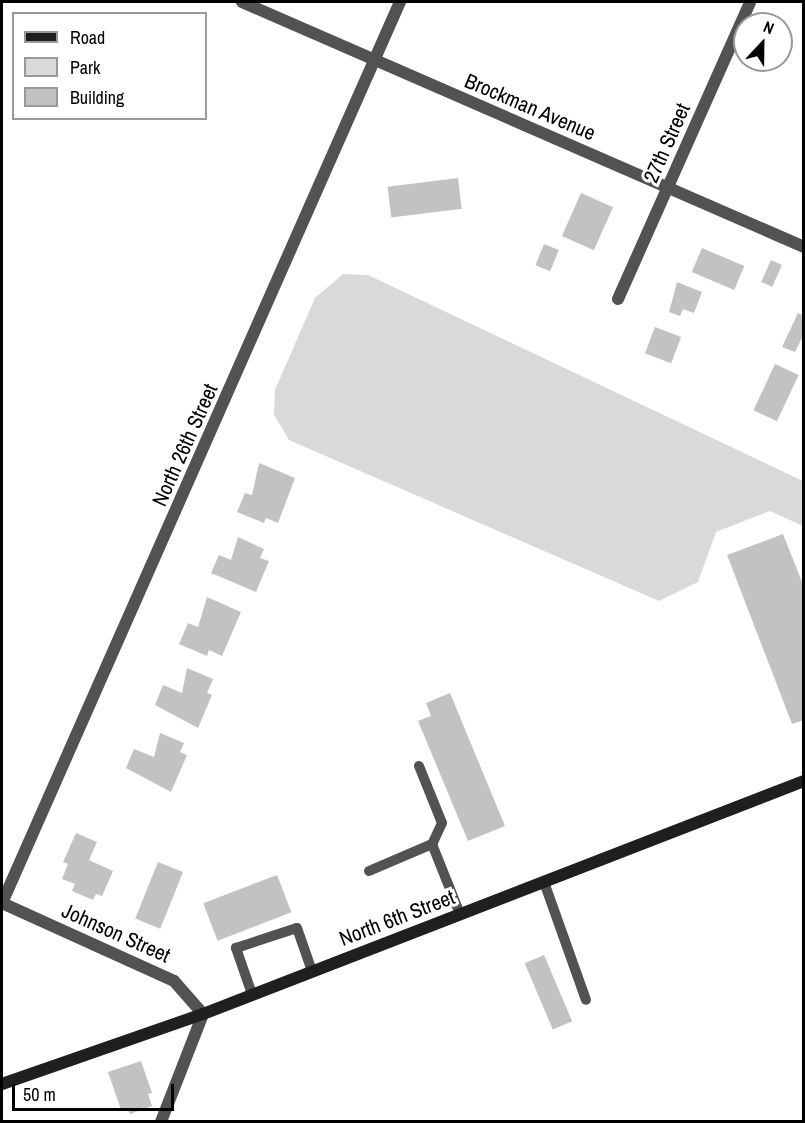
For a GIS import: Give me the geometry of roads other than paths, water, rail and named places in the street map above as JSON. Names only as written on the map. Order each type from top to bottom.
[{"type":"street","name":"Brockman Avenue","points":[[242,2],[804,247]]},
{"type":"street","name":"North 26th Street","points":[[2,903],[400,2]]},
{"type":"street","name":"27th Street","points":[[618,299],[750,2]]},
{"type":"street","name":"North 6th Street","points":[[2,1084],[203,1014],[804,781]]},
{"type":"street","name":"Johnson Street","points":[[2,903],[174,981],[203,1014]]},
{"type":"street","points":[[161,1122],[203,1014]]},
{"type":"lane","points":[[369,871],[432,844],[442,822],[419,766]]},
{"type":"lane","points":[[432,844],[460,914]]},
{"type":"lane","points":[[544,882],[586,1000]]},
{"type":"lane","points":[[252,994],[236,948],[297,928],[312,971]]}]
